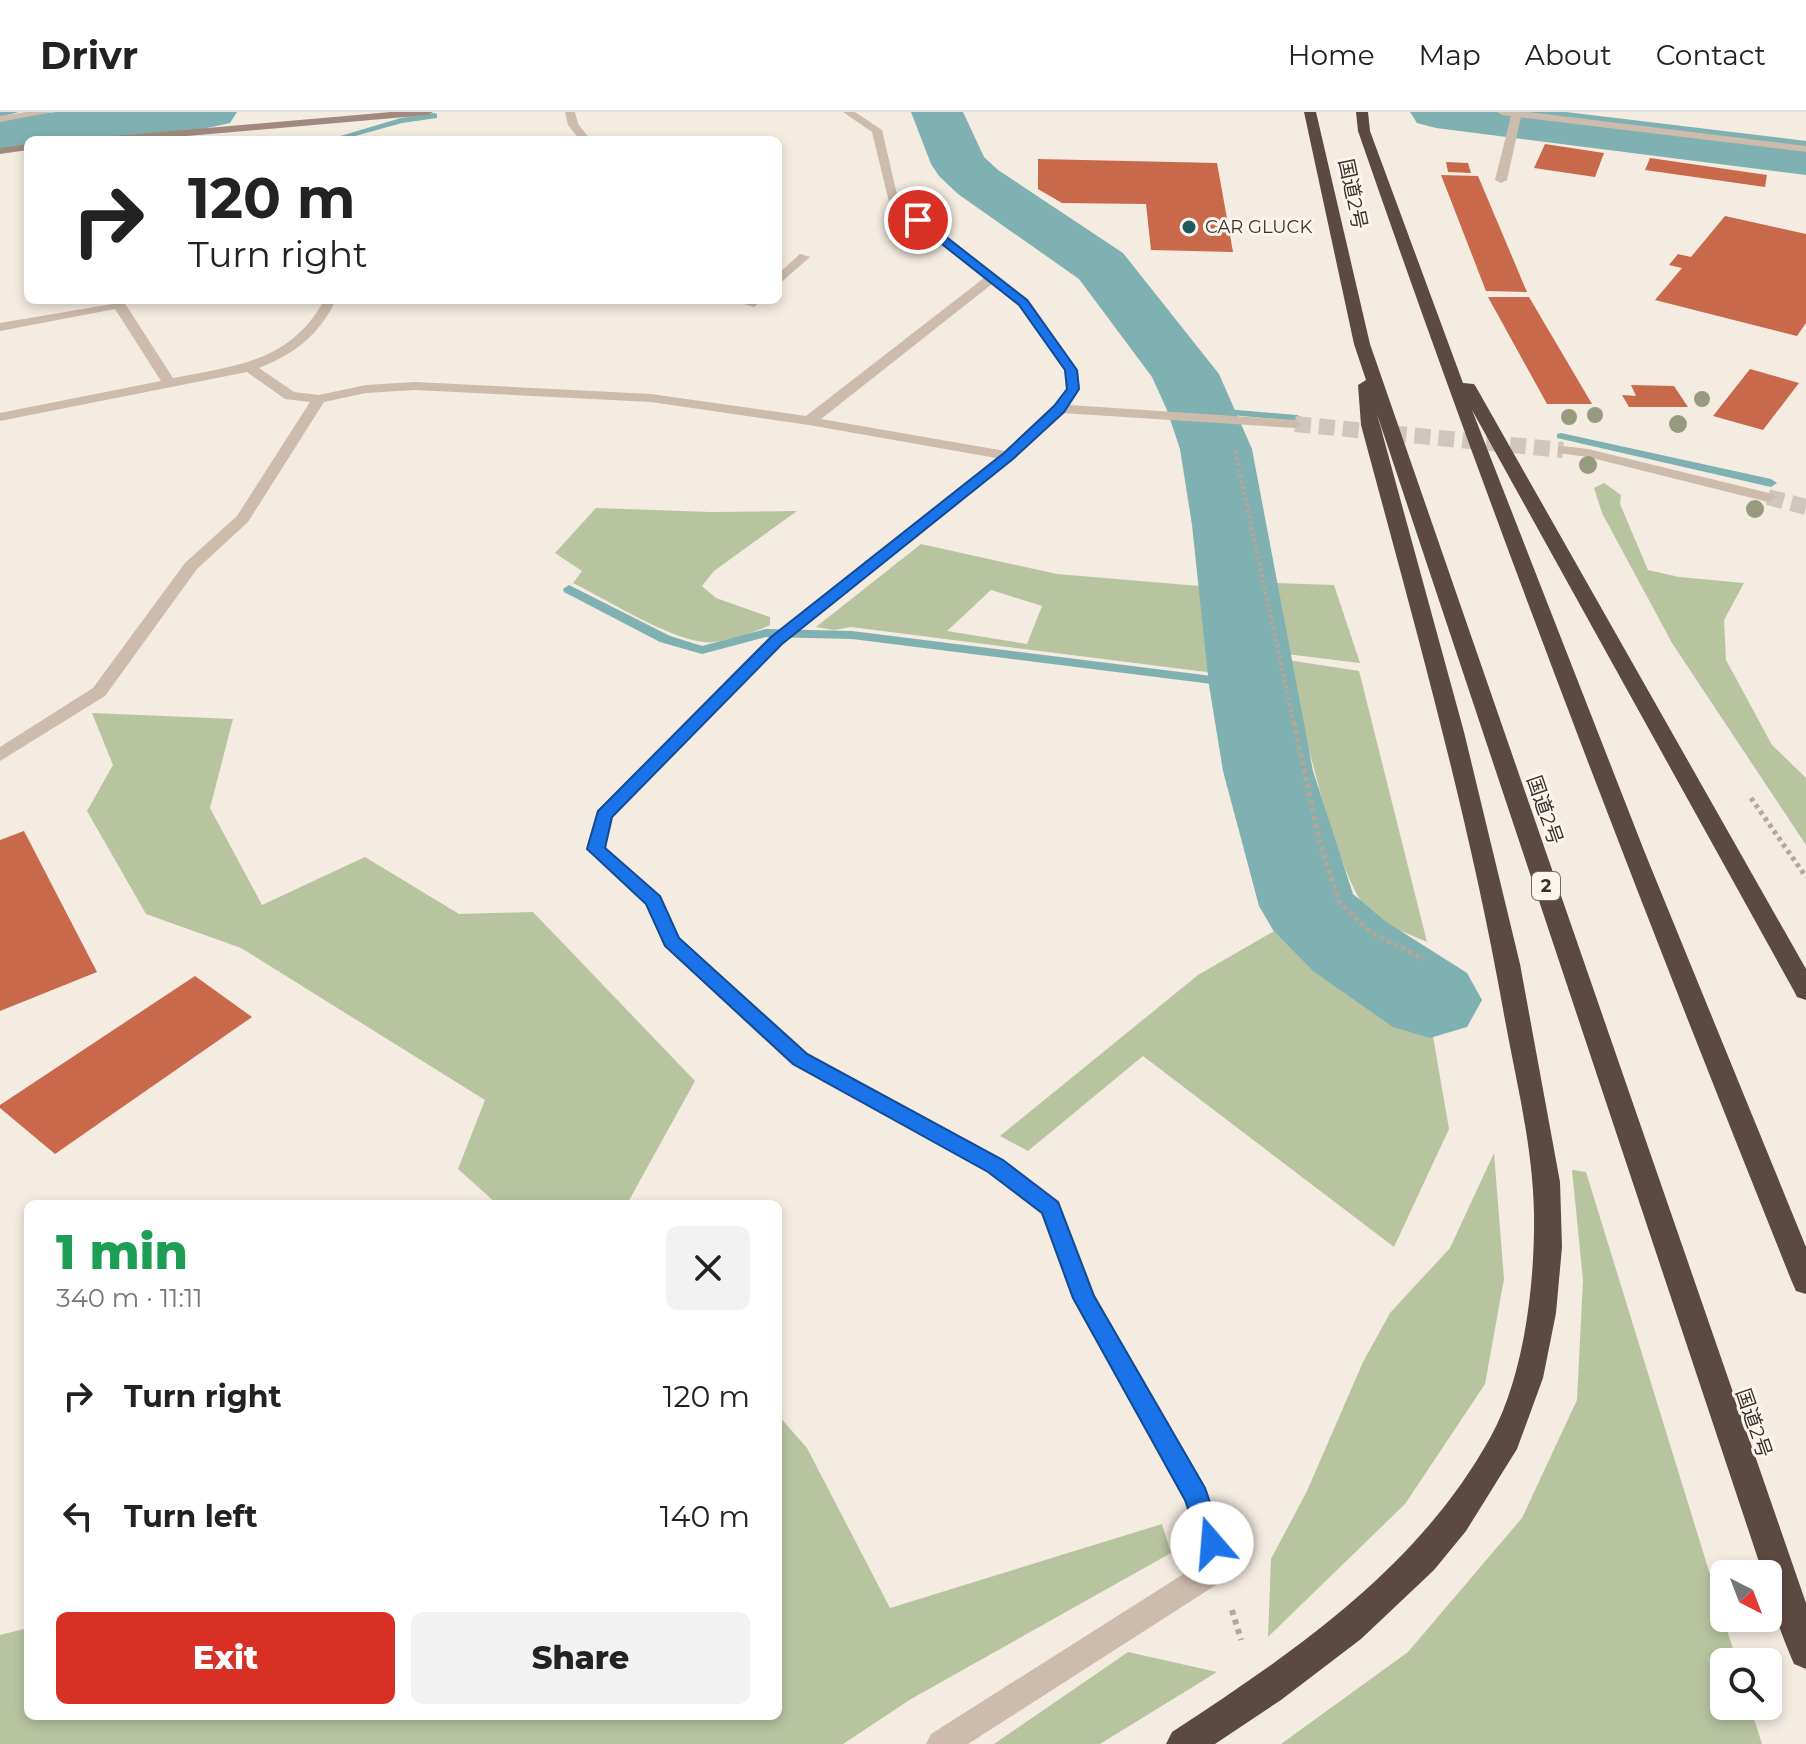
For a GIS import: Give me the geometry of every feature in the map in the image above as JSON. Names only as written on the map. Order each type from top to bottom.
[{"type":"highway","name":"国道2号","points":[[1310,112],[1362,344],[1806,1652]]},
{"type":"highway","name":"国道2号","points":[[1362,112],[1364,131],[1431,323],[1653,910],[1806,1282]]},
{"type":"highway","points":[[1431,323],[1806,991]]},
{"type":"highway","points":[[1184,1744],[1286,1678],[1358,1623],[1422,1562],[1469,1500],[1505,1440],[1528,1373],[1541,1308],[1547,1250],[1546,1183],[1509,968],[1470,788],[1370,425],[1362,344]]},
{"type":"main road","points":[[181,136],[424,112]]},
{"type":"main road","points":[[0,151],[24,148]]},
{"type":"street","points":[[0,119],[48,112]]},
{"type":"street","points":[[570,112],[573,125],[583,136]]},
{"type":"street","points":[[848,112],[877,130],[893,200],[1023,302],[1071,370],[1073,389],[1059,409],[1008,456],[786,633],[604,815],[596,849],[654,901],[671,941],[800,1059],[996,1166],[1051,1208],[1084,1298],[1196,1496],[1220,1567],[941,1744]]},
{"type":"street","points":[[1502,112],[1515,118],[1806,149]]},
{"type":"street","points":[[1501,180],[1515,118]]},
{"type":"street","points":[[782,277],[804,257]]},
{"type":"street","points":[[809,421],[992,278]]},
{"type":"street","points":[[0,417],[249,367],[288,351],[305,340],[320,322],[328,304]]},
{"type":"street","points":[[0,327],[119,305],[169,383]]},
{"type":"street","points":[[249,367],[290,396],[319,399],[366,389],[415,386],[651,398],[809,421],[1008,456]]},
{"type":"street","points":[[0,755],[99,692],[191,566],[243,519],[319,399]]},
{"type":"street","points":[[1059,409],[1295,424]]},
{"type":"street","points":[[1563,450],[1588,453],[1768,497]]},
{"type":"path","points":[[1225,419],[1320,844],[1340,903],[1370,932],[1424,959]]},
{"type":"path","points":[[1751,798],[1806,877]]},
{"type":"green space","points":[[1604,483],[1621,495],[1620,504],[1648,570],[1679,577],[1744,583],[1724,620],[1726,660],[1772,745],[1806,778],[1806,845],[1672,643],[1602,513],[1594,488]]},
{"type":"green space","points":[[596,508],[797,511],[714,571],[702,586],[716,598],[770,617],[770,625],[747,634],[704,642],[673,634],[573,583],[582,571],[555,553]]},
{"type":"green space","points":[[921,544],[1057,574],[1223,588],[1238,676],[851,627],[834,630],[816,627]],"holes":[[[991,590],[1042,606],[1027,644],[947,631]]]},
{"type":"green space","points":[[1274,583],[1334,585],[1360,663],[1286,654]]},
{"type":"green space","points":[[1288,660],[1359,671],[1427,942],[1378,919],[1359,898],[1346,870],[1321,796]]},
{"type":"green space","points":[[92,713],[233,719],[210,808],[262,905],[365,857],[459,914],[533,912],[695,1081],[629,1200],[493,1200],[458,1169],[485,1100],[241,948],[146,914],[87,811],[113,765]]},
{"type":"green space","points":[[1283,926],[1299,939],[1311,933],[1430,1019],[1449,1129],[1394,1247],[1143,1056],[1028,1151],[1000,1136],[1198,975]]},
{"type":"green space","points":[[1494,1153],[1504,1279],[1485,1384],[1405,1504],[1268,1637],[1271,1559],[1307,1491],[1363,1362],[1390,1313],[1450,1248]]},
{"type":"green space","points":[[1572,1170],[1586,1172],[1710,1574],[1710,1632],[1728,1632],[1733,1648],[1710,1648],[1710,1720],[1754,1720],[1762,1744],[1281,1744],[1408,1652],[1522,1518],[1577,1400],[1583,1280]]},
{"type":"green space","points":[[782,1420],[807,1448],[890,1608],[1162,1524],[1171,1553],[911,1699],[843,1744],[0,1744],[0,1635],[24,1629],[24,1720],[782,1720]]},
{"type":"green space","points":[[1128,1652],[1217,1672],[1100,1744],[994,1744]]},
{"type":"building","points":[[1545,144],[1604,153],[1595,177],[1534,168]]},
{"type":"building","points":[[1650,158],[1767,175],[1765,187],[1645,170]]},
{"type":"building","name":"CAR GLUCK","points":[[1038,159],[1217,163],[1233,252],[1151,250],[1146,204],[1062,203],[1038,189]]},
{"type":"building","points":[[1446,162],[1468,163],[1471,173],[1448,172]]},
{"type":"building","points":[[1441,175],[1478,176],[1527,292],[1486,291]]},
{"type":"building","points":[[1725,216],[1806,234],[1806,323],[1797,336],[1655,300],[1682,268],[1669,265],[1678,254],[1691,257]]},
{"type":"building","points":[[1488,297],[1529,297],[1592,404],[1547,404]]},
{"type":"building","points":[[1750,369],[1799,383],[1763,430],[1713,416]]},
{"type":"building","points":[[1631,385],[1674,386],[1688,407],[1629,407],[1622,395],[1636,396]]},
{"type":"building","points":[[24,831],[97,972],[0,1011],[0,840]]},
{"type":"building","points":[[195,976],[252,1017],[55,1154],[0,1108],[0,1105]]},
{"type":"waterway","points":[[0,114],[15,112]]},
{"type":"waterway","points":[[0,134],[211,112]]},
{"type":"waterway","points":[[937,112],[959,164],[978,182],[1101,266],[1185,374],[1216,449],[1268,771],[1308,906],[1349,946],[1430,1000]]},
{"type":"waterway","points":[[1436,112],[1806,158]]},
{"type":"waterway","points":[[346,136],[401,121],[434,116]]},
{"type":"waterway","points":[[1202,410],[1297,418]]},
{"type":"waterway","points":[[1561,436],[1771,483]]},
{"type":"waterway","points":[[569,589],[665,639],[702,650],[766,633],[852,635],[1252,685]]},
{"type":"tunnel","points":[[1295,424],[1563,450]]},
{"type":"tunnel","points":[[1768,497],[1806,507]]},
{"type":"place","name":"CAR GLUCK","points":[[1189,227]]},
{"type":"route","points":[[918,220],[1023,302],[1071,370],[1073,389],[1059,409],[1008,456],[777,640],[604,815],[596,849],[654,901],[671,941],[800,1059],[996,1166],[1051,1208],[1084,1298],[1196,1496],[1212,1543]]}]
